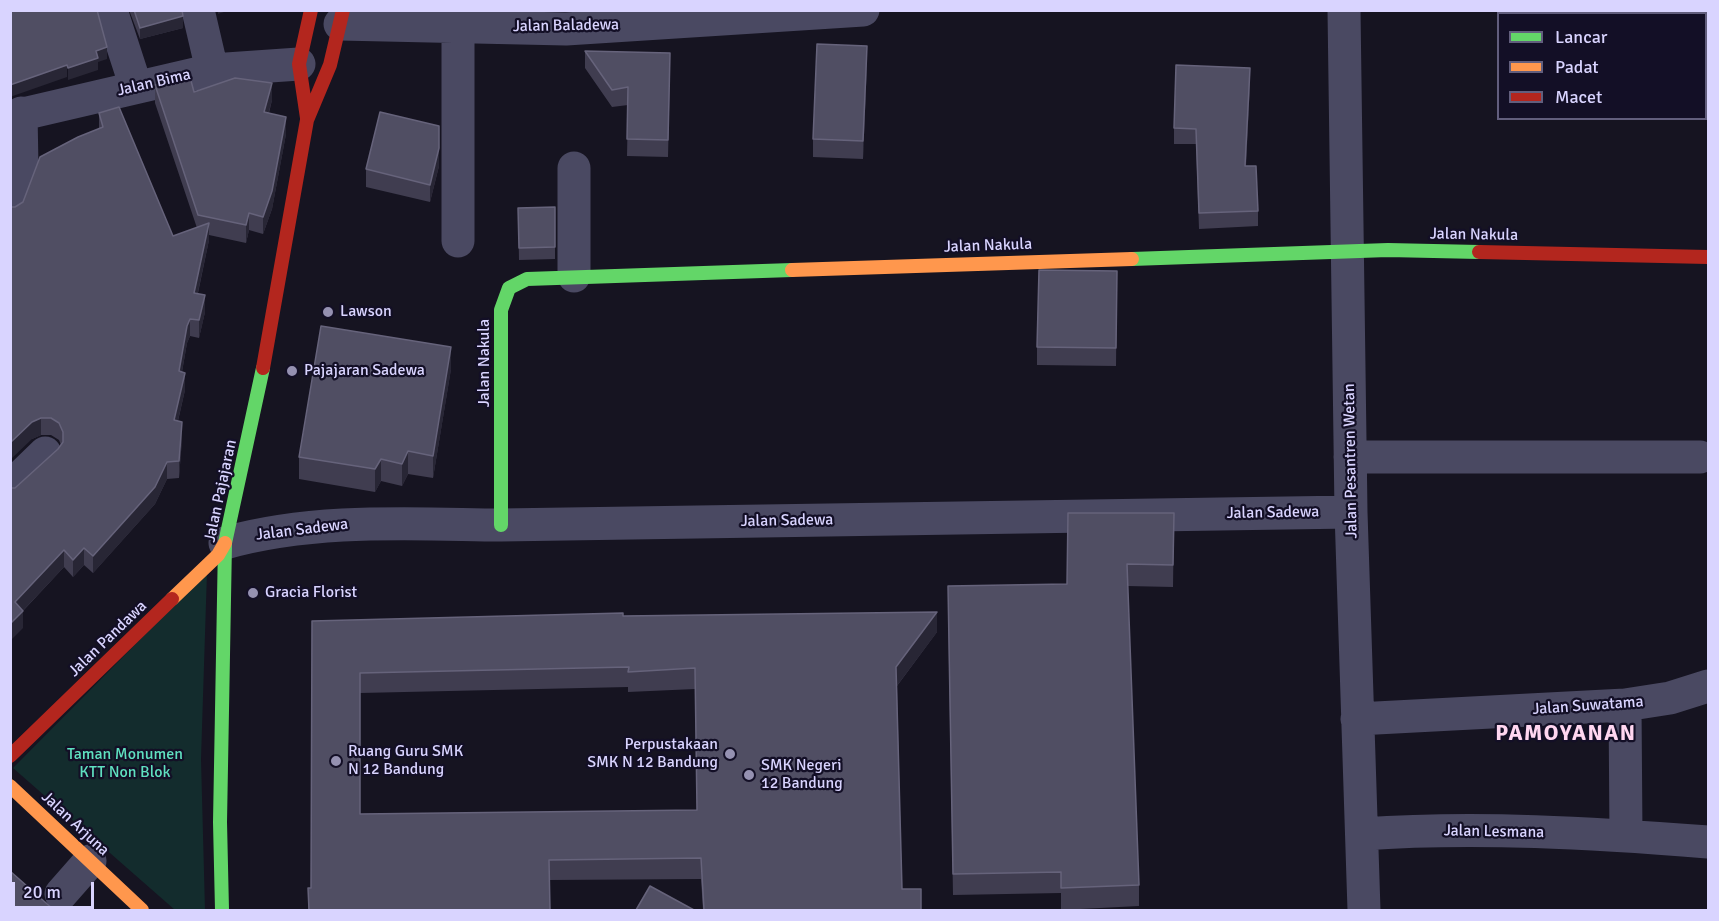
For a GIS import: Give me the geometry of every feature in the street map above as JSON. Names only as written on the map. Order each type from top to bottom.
[{"type":"main road","name":"Jalan Pajajaran","points":[[308,120],[299,64],[331,15]]},
{"type":"main road","name":"Jalan Pajajaran","points":[[222,910],[220,822],[225,543],[260,384],[308,120],[330,65],[331,15]]},
{"type":"main road","name":"Jalan Nakula","points":[[501,525],[501,310],[504,297],[518,282],[574,276],[1349,250],[1708,256]]},
{"type":"main road","name":"Jalan Pandawa","points":[[10,756],[218,555],[225,543]]},
{"type":"main road","name":"Jalan Arjuna","points":[[10,786],[142,910]]},
{"type":"street","points":[[111,10],[136,87]]},
{"type":"street","points":[[198,10],[212,70]]},
{"type":"street","name":"Jalan Baladewa","points":[[331,15],[458,26],[566,29],[863,10]]},
{"type":"street","name":"Jalan Pesantren Wetan","points":[[1344,10],[1351,512],[1364,910]]},
{"type":"street","points":[[458,26],[458,241]]},
{"type":"street","name":"Jalan Bima","points":[[16,115],[212,70],[299,64]]},
{"type":"street","points":[[10,206],[22,167],[16,115]]},
{"type":"street","points":[[574,168],[574,276]]},
{"type":"street","points":[[10,487],[45,453]]},
{"type":"street","points":[[1350,458],[1700,458]]},
{"type":"street","name":"Jalan Sadewa","points":[[225,543],[267,531],[325,526],[1351,512]]},
{"type":"street","name":"Jalan Suwatama","points":[[1357,718],[1625,705],[1670,698],[1708,686]]},
{"type":"street","points":[[1625,705],[1626,836]]},
{"type":"street","name":"Jalan Lesmana","points":[[1362,834],[1411,831],[1626,836],[1708,842]]},
{"type":"street","points":[[61,894],[90,861]]},
{"type":"green space","name":"Taman Monumen KTT Non Blok","points":[[207,572],[201,759],[205,910],[175,910],[13,768]]},
{"type":"building","points":[[10,10],[97,10],[107,47],[96,51],[98,58],[68,68],[67,65],[10,85]]},
{"type":"building","points":[[134,10],[182,10],[183,16],[140,28]]},
{"type":"building","points":[[817,44],[867,46],[863,141],[813,139]]},
{"type":"building","points":[[585,51],[670,53],[668,140],[627,139],[628,87],[612,90]]},
{"type":"building","points":[[1176,65],[1250,68],[1245,166],[1256,166],[1258,211],[1199,213],[1196,129],[1174,128]]},
{"type":"building","points":[[190,77],[194,92],[235,78],[272,83],[264,112],[286,117],[272,191],[263,217],[249,213],[246,225],[198,215],[155,85]]},
{"type":"building","points":[[119,107],[173,236],[209,223],[194,293],[205,295],[199,320],[190,319],[187,326],[179,371],[185,373],[174,420],[182,422],[179,461],[167,462],[155,487],[93,556],[84,548],[73,560],[64,550],[15,602],[23,611],[10,624],[10,488],[15,488],[58,449],[63,442],[63,432],[59,423],[51,418],[41,418],[32,422],[10,443],[10,207],[23,202],[40,157],[103,127],[99,113]]},
{"type":"building","points":[[380,112],[439,126],[439,148],[430,185],[366,169]]},
{"type":"building","points":[[555,207],[555,247],[519,248],[518,208]]},
{"type":"building","points":[[1039,270],[1117,271],[1116,348],[1037,347]]},
{"type":"building","points":[[321,326],[451,347],[433,456],[408,451],[402,464],[381,459],[375,469],[299,457]]},
{"type":"building","points":[[1068,513],[1174,513],[1173,565],[1127,564],[1139,885],[1061,888],[1061,872],[953,874],[948,586],[1067,584]]},
{"type":"building","points":[[937,612],[896,667],[902,889],[921,889],[921,910],[704,910],[701,858],[549,860],[550,910],[309,910],[312,621],[623,613],[623,616]],"holes":[[[629,667],[628,672],[695,668],[697,810],[360,814],[360,673]]]},
{"type":"building","points":[[10,871],[54,910],[10,910]]},
{"type":"building","points":[[650,886],[694,910],[636,910]]},
{"type":"traffic: fast","points":[[1132,259],[1388,250],[1479,252]]},
{"type":"traffic: fast","points":[[501,525],[501,310],[509,288],[527,279],[792,270]]},
{"type":"traffic: fast","points":[[222,910],[220,822],[225,543],[263,368]]},
{"type":"traffic: slow","points":[[792,270],[1132,259]]},
{"type":"traffic: slow","points":[[172,599],[218,555],[225,543]]},
{"type":"traffic: slow","points":[[10,786],[142,910]]},
{"type":"traffic: jam","points":[[307,118],[299,64],[311,10]]},
{"type":"traffic: jam","points":[[263,368],[307,120],[330,65],[343,10]]},
{"type":"traffic: jam","points":[[1479,252],[1708,257]]},
{"type":"traffic: jam","points":[[10,756],[172,599]]},
{"type":"place","name":"Lawson","points":[[328,312]]},
{"type":"place","name":"Pajajaran Sadewa","points":[[292,371]]},
{"type":"place","name":"Gracia Florist","points":[[253,593]]},
{"type":"place","name":"Perpustakaan SMK N 12 Bandung","points":[[730,754]]},
{"type":"place","name":"Ruang Guru SMK N 12 Bandung","points":[[336,761]]},
{"type":"place","name":"SMK Negeri 12 Bandung","points":[[749,775]]},
{"type":"district","name":"PAMOYANAN","points":[[1566,734]]}]
